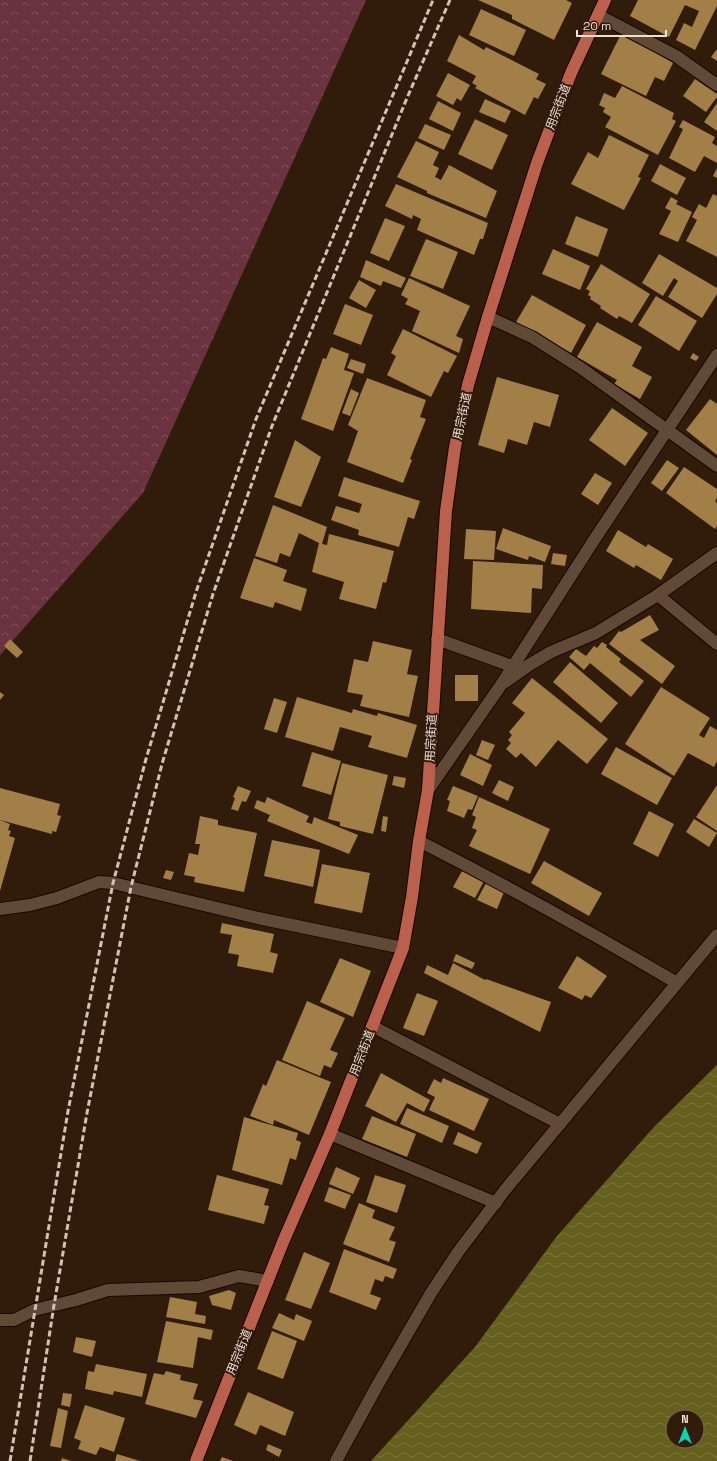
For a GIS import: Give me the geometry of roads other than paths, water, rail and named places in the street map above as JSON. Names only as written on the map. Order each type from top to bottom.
[{"type":"main road","name":"用宗街道","points":[[196,1461],[268,1281],[330,1134],[403,948],[428,790],[446,511],[455,447],[468,385],[488,316],[537,162],[571,73],[605,0]]},
{"type":"street","points":[[598,15],[676,56],[717,86]]},
{"type":"street","points":[[488,316],[532,337],[581,368],[717,466]]},
{"type":"street","points":[[428,790],[501,685],[594,540],[717,355]]},
{"type":"street","points":[[501,685],[529,665],[551,652],[596,633],[658,595],[717,553]]},
{"type":"street","points":[[658,595],[717,644]]},
{"type":"street","points":[[437,639],[512,666]]},
{"type":"street","points":[[419,841],[492,878],[576,924],[677,983]]},
{"type":"street","points":[[0,909],[30,905],[50,900],[99,882],[113,883],[258,918],[403,948]]},
{"type":"street","points":[[336,1461],[377,1386],[431,1293],[458,1252],[560,1124],[717,935]]},
{"type":"street","points":[[372,1026],[560,1124]]},
{"type":"street","points":[[330,1134],[496,1203]]},
{"type":"street","points":[[0,1320],[14,1320],[34,1310],[76,1300],[108,1290],[199,1287],[239,1276],[268,1281]]},
{"type":"water","points":[[717,1065],[717,1461],[371,1461],[475,1347],[557,1236],[654,1127]]},
{"type":"railway","points":[[10,1461],[68,1111],[113,883],[146,759],[196,592],[256,419],[433,0]]},
{"type":"railway","points":[[30,1461],[54,1305],[87,1113],[131,887],[162,764],[213,594],[272,426],[407,98],[450,0]]}]
